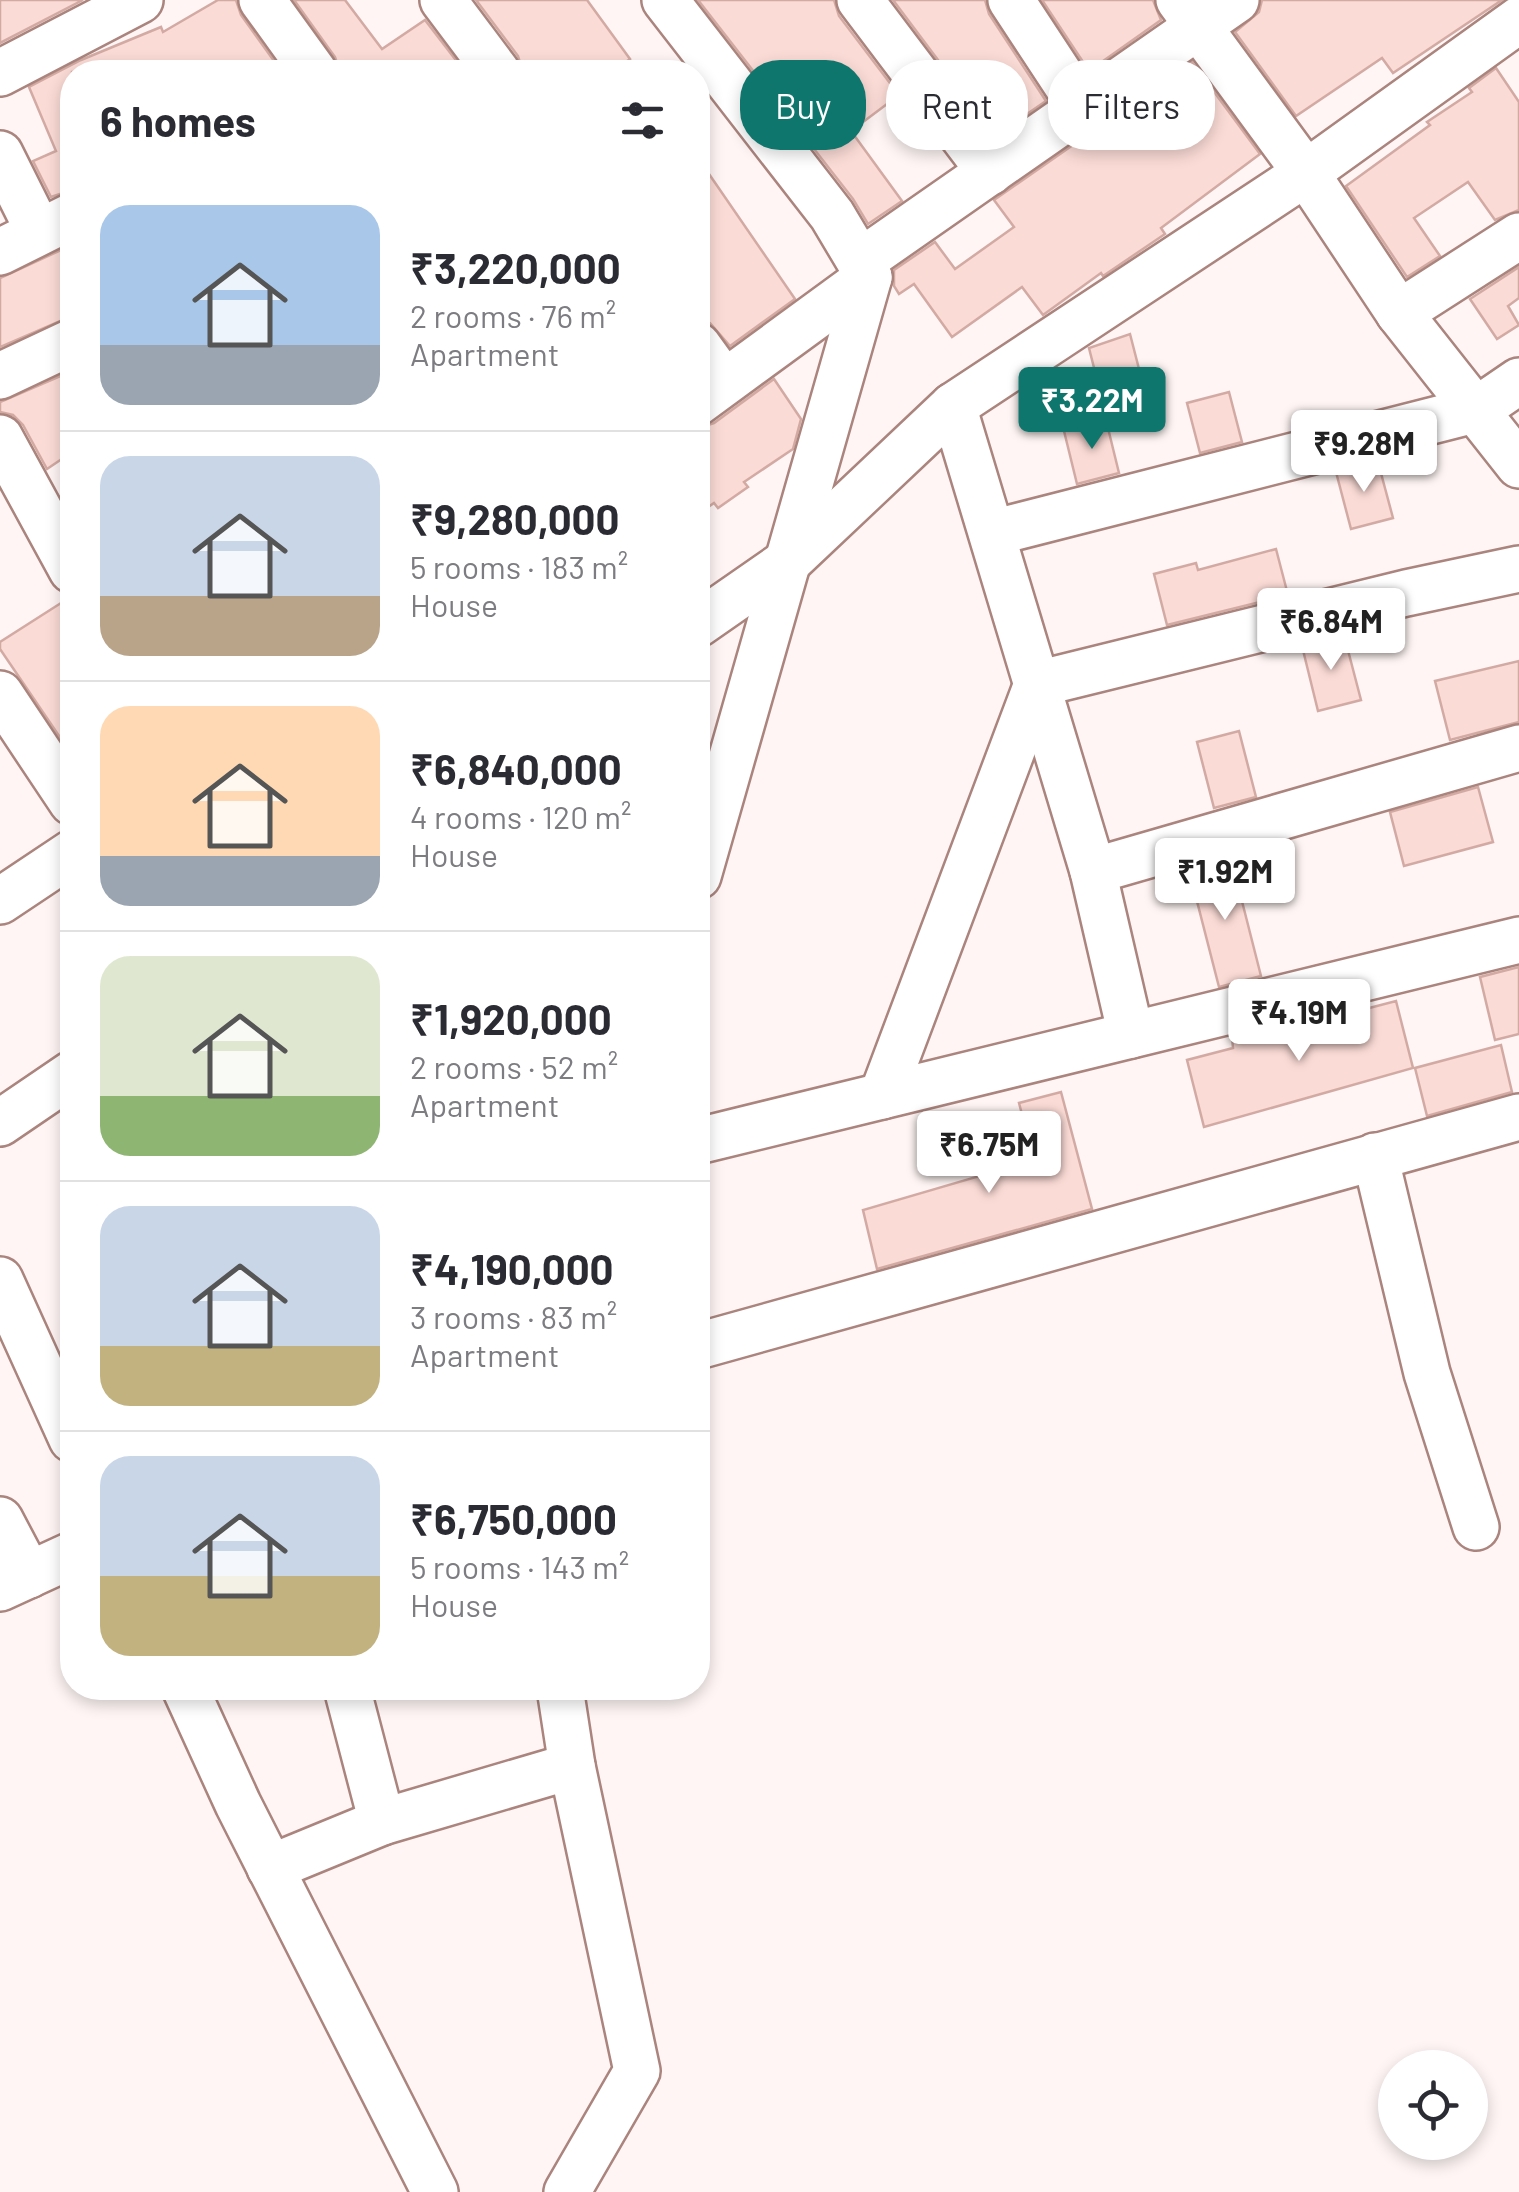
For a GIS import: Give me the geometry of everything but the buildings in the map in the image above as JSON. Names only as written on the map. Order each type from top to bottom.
[{"type":"street","points":[[0,73],[140,0]]},
{"type":"street","points":[[262,0],[305,60]]},
{"type":"street","points":[[444,0],[488,60]]},
{"type":"street","points":[[665,0],[832,215],[864,269],[790,560],[710,835]]},
{"type":"street","points":[[860,0],[990,172]]},
{"type":"street","points":[[1010,0],[1050,60]]},
{"type":"street","points":[[1136,60],[1188,13],[1236,0]]},
{"type":"street","points":[[1188,13],[1306,174],[1399,313],[1519,466]]},
{"type":"street","points":[[710,616],[790,560],[954,406],[1306,174],[1519,20]]},
{"type":"street","points":[[711,392],[864,269],[1048,132]]},
{"type":"street","points":[[0,154],[37,233]]},
{"type":"street","points":[[1399,313],[1519,236]]},
{"type":"street","points":[[0,376],[60,348]]},
{"type":"street","points":[[992,534],[1478,409],[1519,382]]},
{"type":"street","points":[[954,406],[1093,872],[1131,1035]]},
{"type":"street","points":[[0,438],[60,548]]},
{"type":"street","points":[[1037,684],[1519,569]]},
{"type":"street","points":[[882,1096],[1037,684]]},
{"type":"street","points":[[6,718],[60,787]]},
{"type":"street","points":[[1093,872],[1519,748]]},
{"type":"street","points":[[0,901],[60,861]]},
{"type":"street","points":[[710,1138],[1519,940]]},
{"type":"street","points":[[0,1123],[60,1082]]},
{"type":"street","points":[[710,1343],[1519,1117]]},
{"type":"street","points":[[1376,1156],[1427,1373],[1476,1527]]},
{"type":"street","points":[[0,1280],[60,1413]]},
{"type":"street","points":[[0,1520],[14,1581],[60,1560]]},
{"type":"street","points":[[191,1700],[270,1868],[435,2192]]},
{"type":"street","points":[[350,1700],[382,1822]]},
{"type":"street","points":[[562,1700],[572,1766],[637,2071],[567,2192]]},
{"type":"street","points":[[270,1868],[382,1822],[572,1766]]}]
